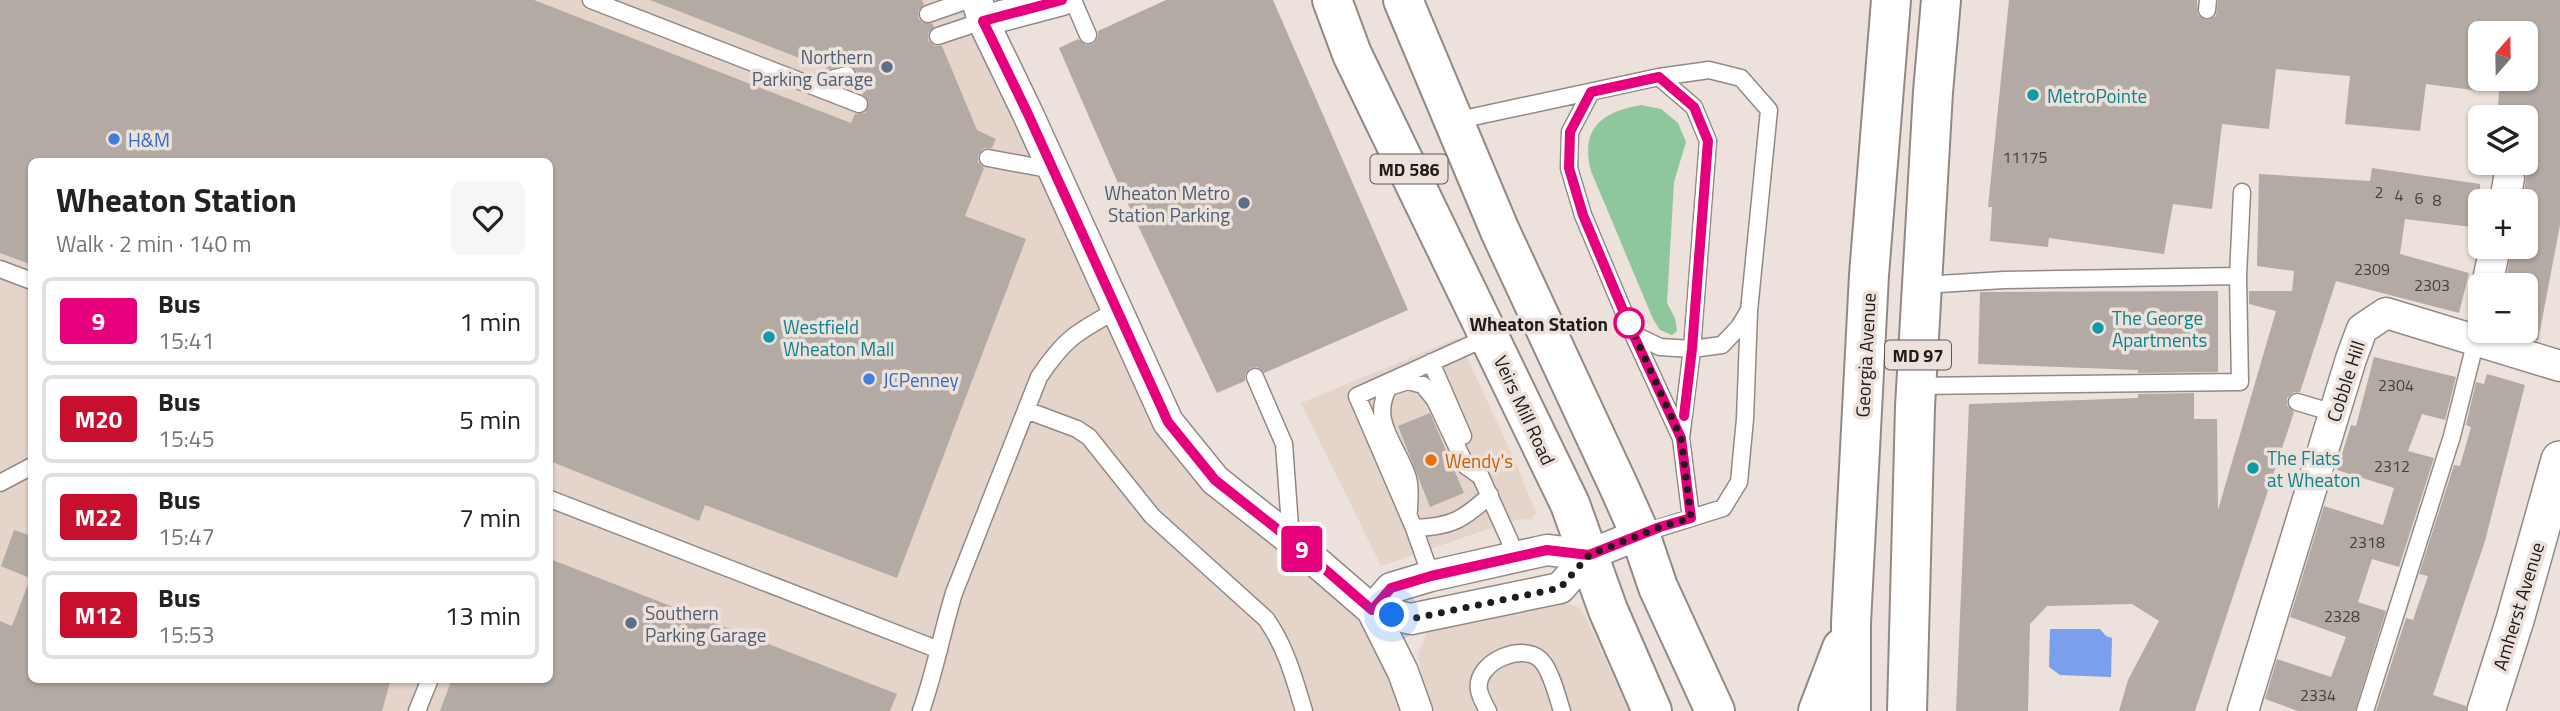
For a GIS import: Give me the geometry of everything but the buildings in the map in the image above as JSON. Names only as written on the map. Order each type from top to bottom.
[{"type":"main road","name":"Veirs Mill Road","points":[[1332,0],[1352,54],[1570,504],[1608,610],[1652,711]]},
{"type":"main road","name":"MD 586","points":[[1403,0],[1500,232],[1640,534],[1658,587],[1715,711]]},
{"type":"main road","name":"Georgia Avenue","points":[[1851,711],[1852,623],[1869,275],[1891,0]]},
{"type":"main road","name":"MD 97","points":[[1907,711],[1916,386],[1941,0]]},
{"type":"main road","points":[[1818,711],[1852,623]]},
{"type":"street","points":[[1062,0],[976,7],[1168,422],[1215,480],[1291,540],[1372,610],[1417,711]]},
{"type":"street","name":"Cobble Hill","points":[[2243,711],[2362,329],[2386,313],[2468,329]]},
{"type":"street","name":"Cobble Hill","points":[[2506,343],[2560,366]]},
{"type":"street","name":"Amherst Avenue","points":[[2486,711],[2560,460]]},
{"type":"street","points":[[1372,610],[1411,619],[1560,588],[1589,555],[1640,534]]},
{"type":"street","points":[[1372,610],[1391,588],[1431,576],[1547,550],[1589,555]]},
{"type":"lane","points":[[591,0],[859,104]]},
{"type":"lane","points":[[1073,0],[1088,35]]},
{"type":"lane","points":[[929,14],[976,7]]},
{"type":"lane","points":[[937,36],[976,7]]},
{"type":"lane","points":[[1453,121],[1659,77],[1709,70],[1741,78],[1769,110],[1749,311],[1745,419],[1739,482],[1723,508],[1640,534]]},
{"type":"lane","points":[[808,84],[847,75]]},
{"type":"lane","points":[[1659,77],[1694,107],[1708,141],[1692,349],[1681,438],[1691,518]]},
{"type":"lane","points":[[1591,92],[1570,132],[1569,168],[1583,215],[1633,334],[1681,438]]},
{"type":"lane","points":[[988,158],[1053,170]]},
{"type":"lane","points":[[1916,386],[2162,391],[2247,385],[2238,276],[2242,192]]},
{"type":"lane","points":[[0,269],[28,280]]},
{"type":"lane","points":[[1922,285],[2004,280],[2238,276]]},
{"type":"lane","points":[[922,711],[954,593],[1039,377],[1056,351],[1078,331],[1117,310]]},
{"type":"lane","points":[[1633,334],[1660,347],[1692,349],[1721,345],[1739,327],[1749,311]]},
{"type":"lane","points":[[1431,576],[1412,522],[1357,396],[1490,336]]},
{"type":"lane","points":[[2365,711],[2452,436],[2475,343]]},
{"type":"lane","points":[[1431,362],[1517,557]]},
{"type":"lane","points":[[1255,377],[1284,444],[1291,540]]},
{"type":"lane","points":[[1412,522],[1409,481],[1381,416],[1381,400],[1389,387],[1408,381],[1423,385],[1436,400],[1466,466],[1480,476]]},
{"type":"lane","points":[[2297,402],[2334,413]]},
{"type":"lane","points":[[1026,410],[1077,429],[1089,437],[1152,516],[1266,620],[1279,637],[1287,656],[1304,711]]},
{"type":"lane","points":[[0,483],[28,468]]},
{"type":"lane","points":[[1412,522],[1441,527],[1469,514],[1490,495]]},
{"type":"lane","points":[[553,500],[939,650]]},
{"type":"lane","points":[[1488,711],[1479,689],[1482,677],[1488,667],[1498,660],[1521,654],[1544,662],[1562,711]]},
{"type":"lane","points":[[417,711],[428,683]]},
{"type":"shaded area","points":[[0,0],[977,0],[1168,422],[1372,610],[1411,711],[0,711]]},
{"type":"shaded area","points":[[1458,338],[1536,513],[1531,519],[1514,520],[1381,566],[1301,403]]},
{"type":"shaded area","points":[[1561,604],[1580,608],[1629,711],[1435,711],[1423,681],[1418,653],[1427,633]]},
{"type":"green space","points":[[1641,105],[1661,109],[1678,123],[1686,142],[1674,182],[1667,303],[1675,318],[1677,331],[1672,335],[1660,330],[1653,319],[1591,171],[1588,156],[1591,134],[1597,125],[1615,112]]},
{"type":"water","points":[[2050,629],[2100,629],[2112,638],[2111,677],[2060,675],[2049,667]]},
{"type":"bus line","name":"9","points":[[1062,0],[983,21],[1168,422],[1215,480],[1291,540],[1372,610],[1391,588],[1431,576],[1547,550],[1589,555],[1673,522],[1691,518],[1681,438],[1633,334],[1583,215],[1569,168],[1570,132],[1591,92],[1659,77],[1694,107],[1708,141],[1692,349],[1684,416]]},
{"type":"place","name":"Northern Parking Garage","points":[[887,67]]},
{"type":"place","name":"MetroPointe","points":[[2033,95]]},
{"type":"place","name":"H&M","points":[[114,139]]},
{"type":"place","name":"Wheaton Metro Station Parking","points":[[1244,203]]},
{"type":"place","name":"Wheaton Station","points":[[1629,323]]},
{"type":"place","name":"The George Apartments","points":[[2098,328]]},
{"type":"place","name":"Westfield Wheaton Mall","points":[[769,337]]},
{"type":"place","name":"JCPenney","points":[[869,379]]},
{"type":"place","name":"Wendy's","points":[[1431,460]]},
{"type":"place","name":"The Flats at Wheaton","points":[[2253,468]]},
{"type":"place","name":"Southern Parking Garage","points":[[631,623]]},
{"type":"route","points":[[1392,615],[1411,619],[1560,588],[1589,555],[1673,522],[1691,518],[1681,438],[1629,323]]}]
